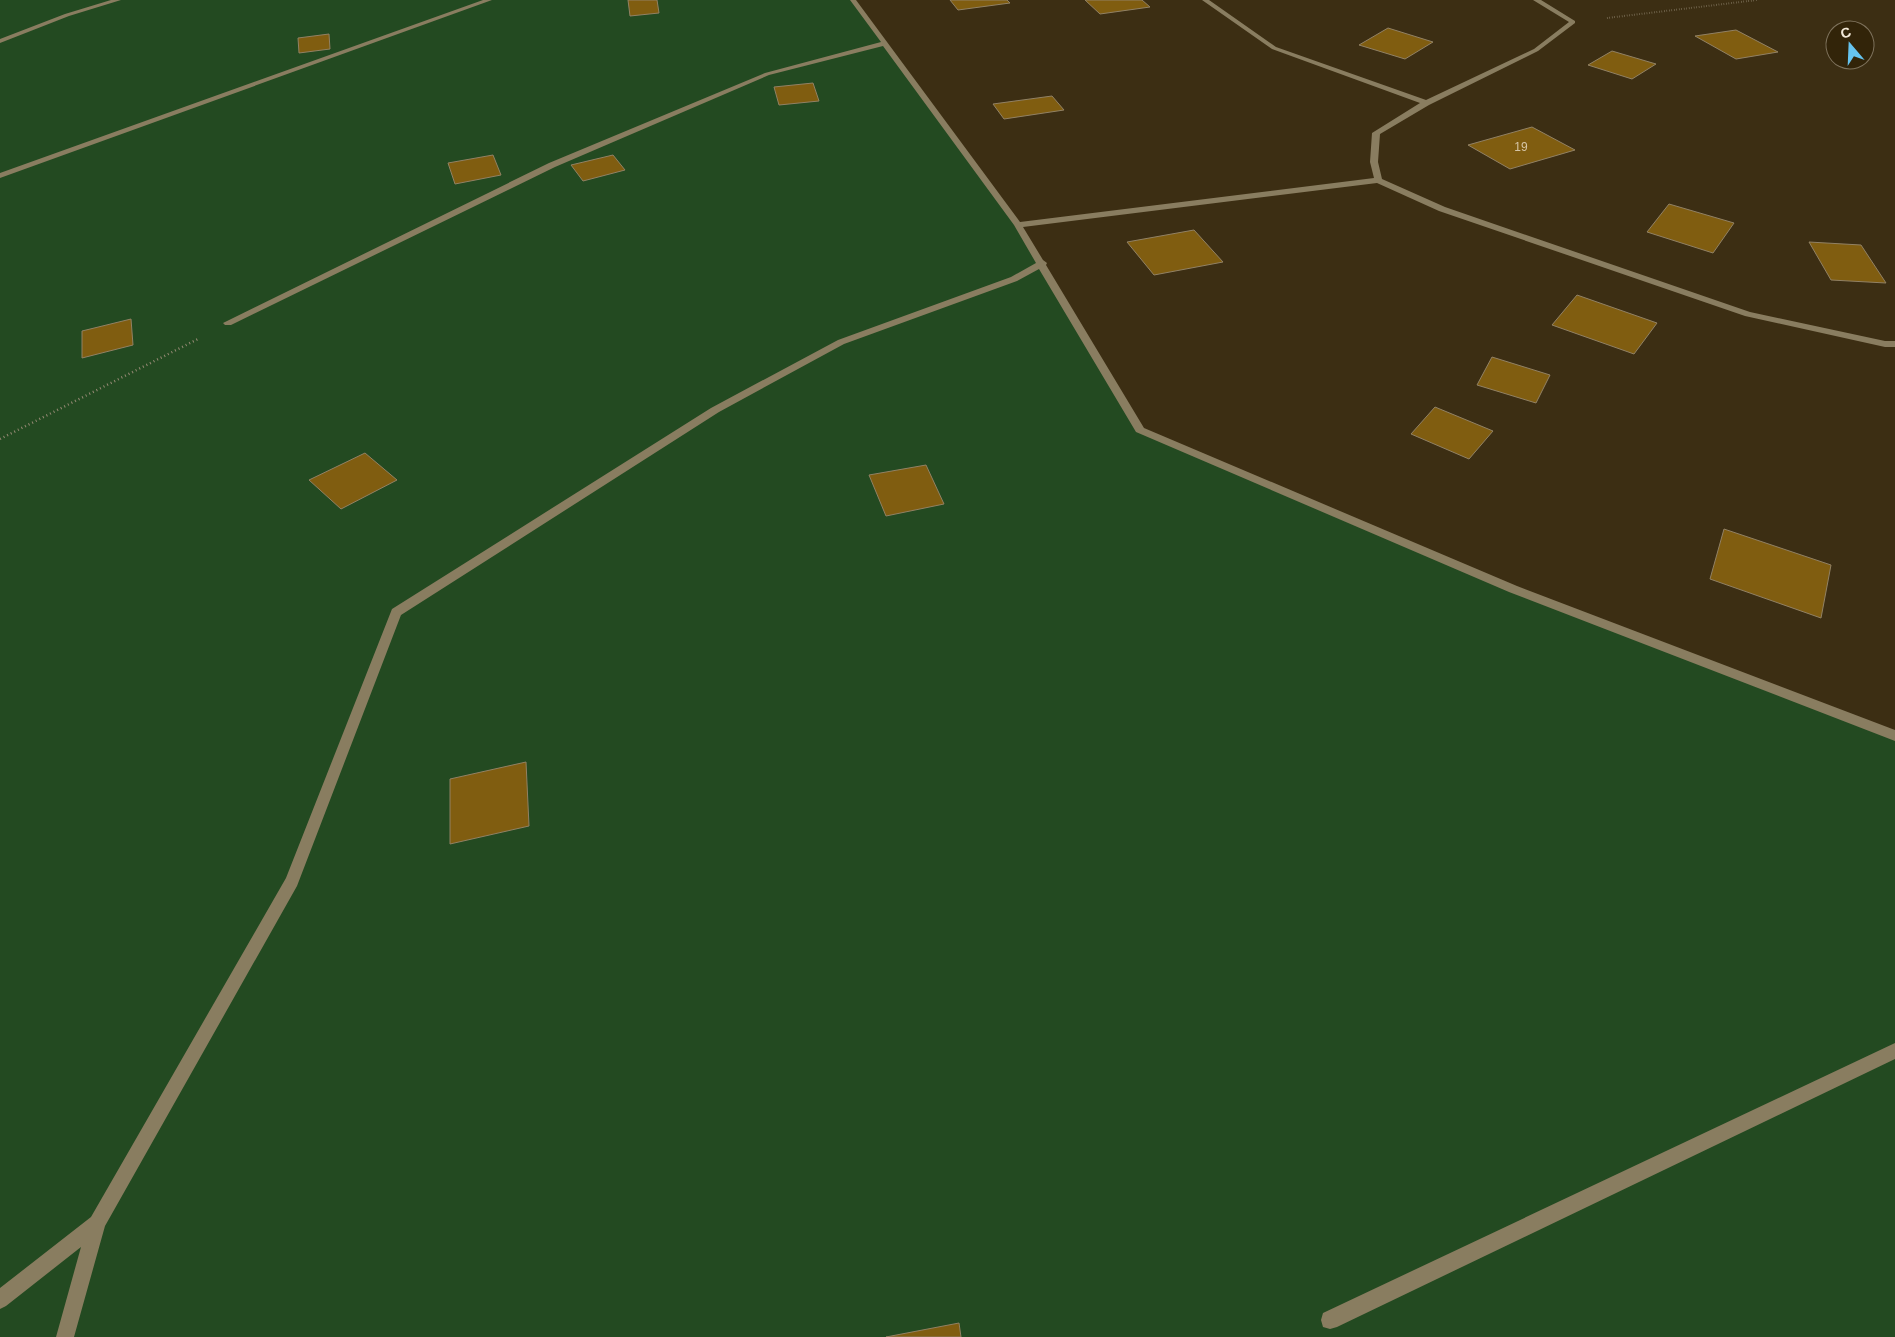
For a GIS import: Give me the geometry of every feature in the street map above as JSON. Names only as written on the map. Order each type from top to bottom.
[{"type":"street","points":[[0,41],[67,15],[118,0]]},
{"type":"street","points":[[0,176],[489,0]]},
{"type":"street","points":[[853,0],[1018,225],[1043,263],[1140,430],[1513,589],[1895,736]]},
{"type":"street","points":[[1205,0],[1274,48],[1426,103]]},
{"type":"street","points":[[1378,180],[1374,162],[1376,133],[1426,103],[1536,50],[1573,22],[1536,0]]},
{"type":"street","points":[[228,323],[552,165],[767,74],[886,43]]},
{"type":"street","points":[[1018,225],[1378,180],[1442,209],[1748,314],[1895,344]]},
{"type":"street","points":[[65,1337],[97,1223],[292,881],[396,612],[715,410],[841,342],[1014,279],[1043,263]]},
{"type":"street","points":[[1330,1320],[1895,1051]]},
{"type":"street","points":[[0,1300],[97,1223]]},
{"type":"path","points":[[1573,22],[1755,0]]},
{"type":"path","points":[[0,440],[228,323]]},
{"type":"green space","points":[[0,0],[853,0],[1018,225],[1140,430],[1513,589],[1895,736],[1895,1337],[0,1337]]},
{"type":"building","points":[[628,0],[657,0],[659,13],[630,16]]},
{"type":"building","points":[[950,0],[1007,0],[1010,3],[958,10]]},
{"type":"building","points":[[1085,0],[1142,0],[1150,7],[1100,14]]},
{"type":"building","points":[[1388,28],[1433,42],[1405,59],[1359,45]]},
{"type":"building","points":[[1736,30],[1778,52],[1736,59],[1695,36]]},
{"type":"building","points":[[329,34],[330,49],[299,53],[298,38]]},
{"type":"building","points":[[1612,51],[1656,64],[1632,79],[1588,65]]},
{"type":"building","points":[[813,83],[819,101],[779,105],[774,87]]},
{"type":"building","points":[[1052,96],[1064,110],[1004,119],[993,104]]},
{"type":"building","points":[[1532,127],[1575,150],[1510,169],[1468,145]]},
{"type":"building","points":[[493,155],[501,175],[455,184],[448,163]]},
{"type":"building","points":[[613,155],[625,170],[583,181],[571,165]]},
{"type":"building","points":[[1669,204],[1734,223],[1713,253],[1647,232]]},
{"type":"building","points":[[1194,230],[1223,262],[1154,275],[1127,242]]},
{"type":"building","points":[[1809,242],[1861,245],[1886,283],[1831,280]]},
{"type":"building","points":[[1577,295],[1657,323],[1634,354],[1552,325]]},
{"type":"building","points":[[131,319],[133,345],[82,358],[82,331]]},
{"type":"building","points":[[1492,357],[1550,375],[1536,403],[1477,385]]},
{"type":"building","points":[[1435,407],[1493,431],[1469,459],[1411,434]]},
{"type":"building","points":[[365,453],[397,480],[341,509],[309,480]]},
{"type":"building","points":[[926,465],[944,504],[886,516],[869,475]]},
{"type":"building","points":[[1724,529],[1831,565],[1821,618],[1710,579]]},
{"type":"building","points":[[526,762],[529,826],[450,844],[450,779]]},
{"type":"building","points":[[959,1323],[961,1337],[886,1337]]}]
